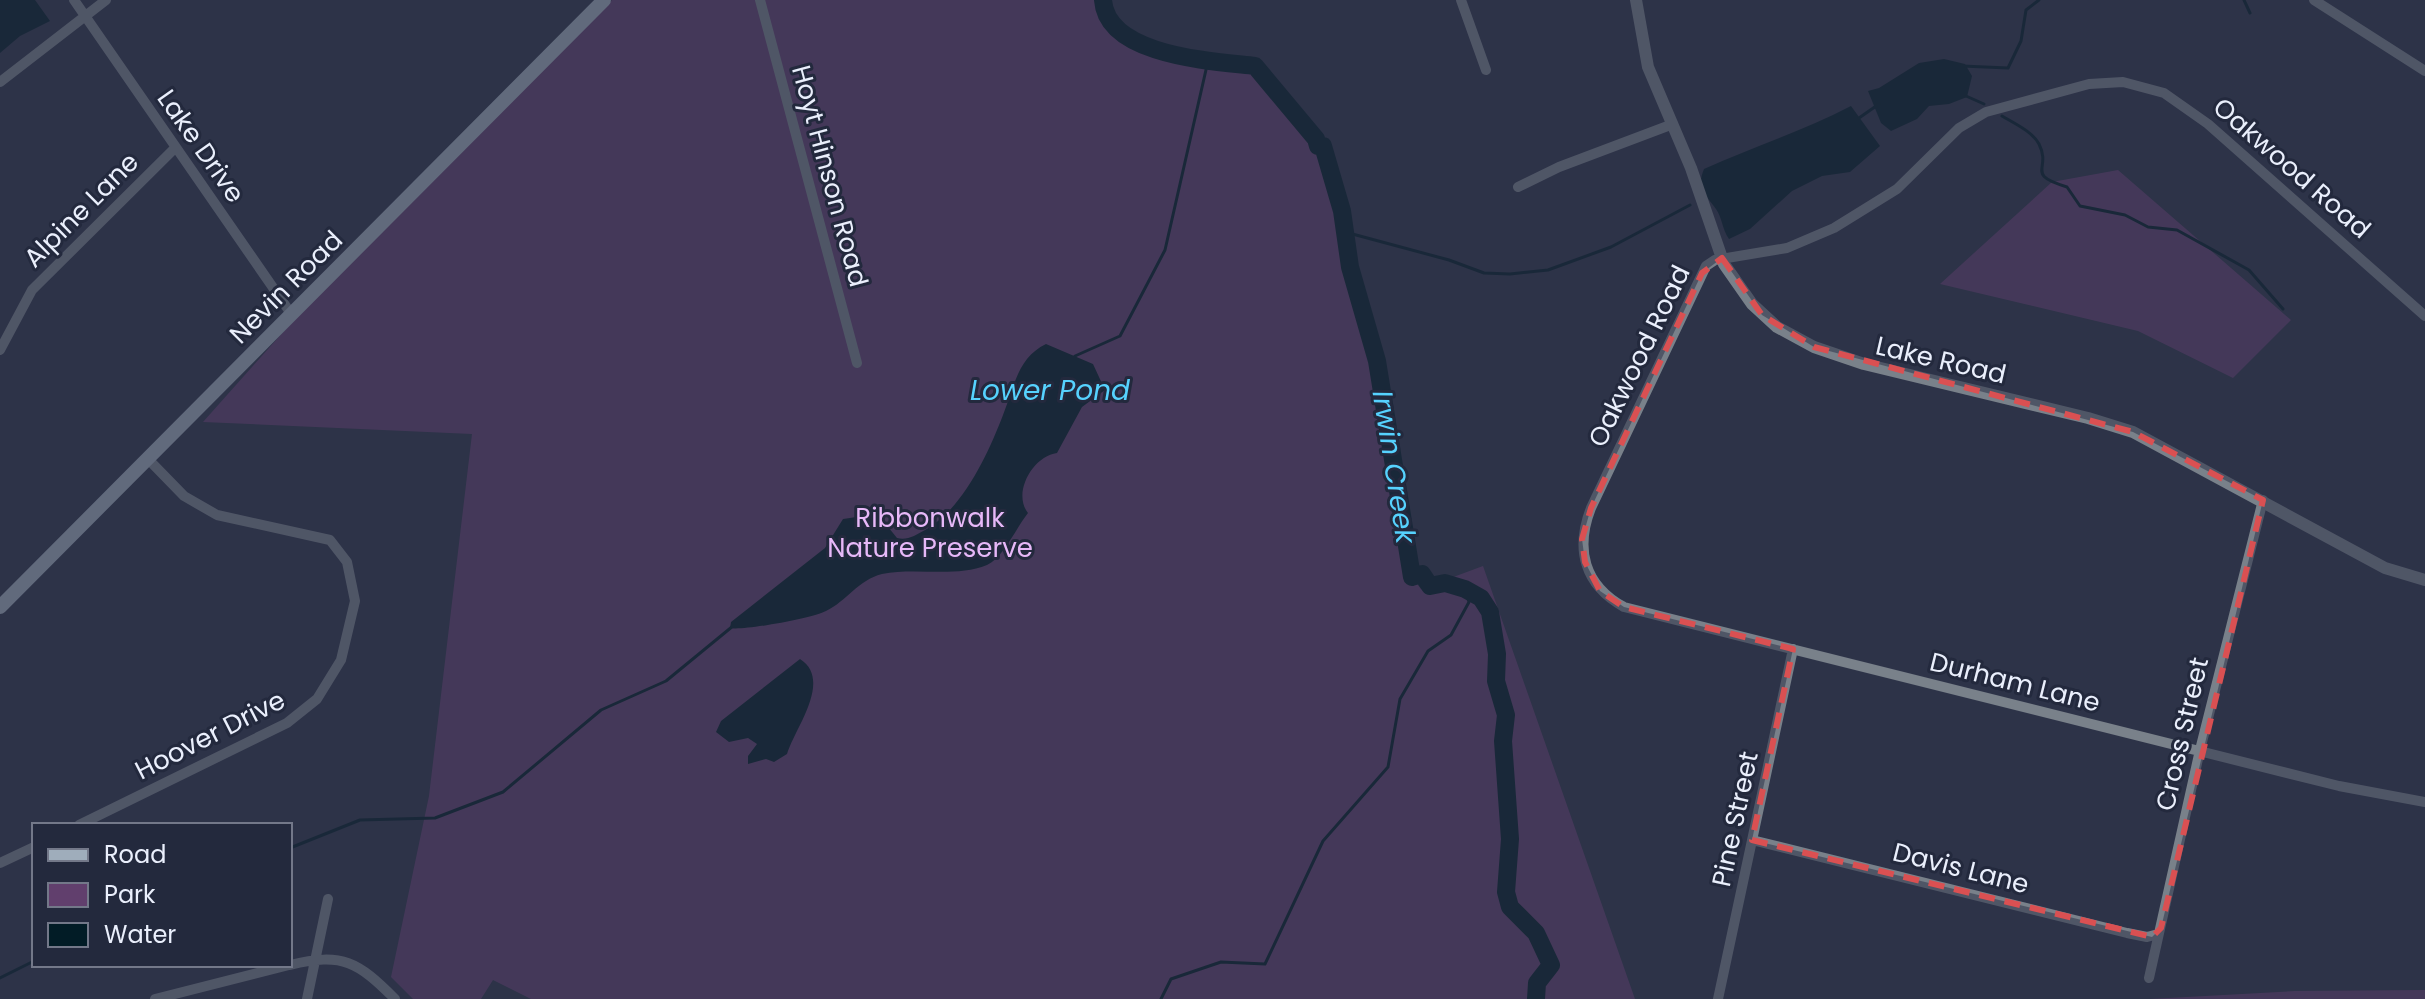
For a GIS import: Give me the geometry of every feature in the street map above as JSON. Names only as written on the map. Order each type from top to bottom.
[{"type":"main road","name":"Nevin Road","points":[[0,607],[604,0]]},
{"type":"street","name":"Lake Drive","points":[[74,0],[292,315]]},
{"type":"street","points":[[0,82],[106,0]]},
{"type":"street","name":"Hoyt Hinson Road","points":[[760,0],[857,363]]},
{"type":"street","points":[[1461,0],[1486,70]]},
{"type":"street","name":"Lake Road","points":[[1636,0],[1643,53],[1673,124],[1722,258],[1732,278],[1762,315],[1814,347],[1864,364],[2108,423],[2172,452],[2385,568],[2425,580]]},
{"type":"street","points":[[2314,0],[2425,71]]},
{"type":"street","name":"Oakwood Road","points":[[1600,591],[1585,562],[1582,539],[1587,519],[1702,273],[1711,262],[1722,258],[1787,248],[1834,228],[1897,189],[1959,128],[1986,112],[2089,84],[2123,82],[2164,93],[2208,124],[2425,316]]},
{"type":"street","points":[[1518,187],[1570,163],[1673,124]]},
{"type":"street","name":"Alpine Lane","points":[[0,350],[32,290],[175,148]]},
{"type":"street","name":"Hoover Drive","points":[[83,823],[299,716],[331,682],[353,623],[355,593],[352,573],[342,553],[330,540],[217,515],[184,496],[148,459]]},
{"type":"street","name":"Cross Street","points":[[2149,978],[2200,750],[2263,500]]},
{"type":"street","name":"Durham Lane","points":[[1600,591],[1624,607],[1641,612],[2339,786],[2425,802]]},
{"type":"street","name":"Pine Street","points":[[1718,999],[1793,649]]},
{"type":"street","name":"Davis Lane","points":[[1752,840],[2127,933],[2147,937],[2158,934]]},
{"type":"street","points":[[0,863],[32,848]]},
{"type":"street","points":[[307,999],[328,899]]},
{"type":"street","points":[[292,964],[315,959],[352,962],[395,999]]},
{"type":"street","points":[[155,999],[281,967]]},
{"type":"highlighted area","points":[[1722,258],[1762,315],[1814,347],[2133,432],[2263,500],[2161,928],[2152,937],[1752,840],[1793,649],[1624,607],[1600,591],[1585,562],[1582,539],[1591,508],[1702,273],[1715,260]]},
{"type":"green space","name":"Ribbonwalk Nature Preserve","points":[[612,0],[1103,0],[1109,19],[1123,33],[1142,44],[1189,58],[1255,66],[1316,139],[1318,146],[1323,146],[1342,211],[1350,267],[1377,361],[1412,577],[1421,589],[1483,566],[1635,999],[531,999],[493,980],[481,999],[413,999],[391,977],[429,796],[472,434],[203,422],[293,321]]},
{"type":"green space","points":[[2118,170],[2291,320],[2233,378],[2138,331],[1940,284],[2052,182]]},
{"type":"green space","points":[[2425,990],[2425,999],[2150,999],[2295,991]]},
{"type":"water","points":[[0,0],[35,0],[50,21],[20,36],[0,53]]},
{"type":"water","points":[[1944,59],[1965,64],[1972,76],[1967,97],[1949,104],[1929,106],[1917,119],[1891,131],[1881,123],[1868,91],[1879,88],[1919,63]]},
{"type":"water","points":[[1851,106],[1880,146],[1850,172],[1822,176],[1792,191],[1750,229],[1729,239],[1718,212],[1703,190],[1701,181],[1704,169]]},
{"type":"water","name":"Lower Pond","points":[[1046,344],[1093,364],[1105,390],[1082,407],[1057,453],[1033,468],[1022,496],[1028,513],[993,561],[962,571],[882,574],[866,581],[819,614],[763,626],[730,628],[731,622],[825,548],[843,519],[874,517],[901,539],[915,536],[939,521],[962,495],[982,463],[1023,365]]},
{"type":"water","points":[[800,659],[809,668],[813,679],[812,691],[787,754],[774,762],[766,759],[748,764],[748,756],[757,744],[748,738],[729,742],[716,732],[721,721]]},
{"type":"waterway","name":"Irwin Creek","points":[[1103,0],[1109,19],[1122,33],[1142,44],[1189,58],[1255,66],[1316,139],[1318,146],[1323,146],[1342,211],[1350,267],[1377,361],[1412,577],[1422,574],[1430,586],[1445,583],[1465,589],[1481,598],[1490,612],[1497,654],[1496,681],[1506,715],[1503,741],[1510,839],[1506,892],[1510,907],[1536,933],[1551,965],[1537,983],[1536,999]]},
{"type":"waterway","points":[[1962,66],[2008,68],[2021,41],[2026,10],[2039,0]]},
{"type":"waterway","points":[[2244,0],[2250,13]]},
{"type":"waterway","points":[[1075,356],[1120,336],[1165,250],[1208,61]]},
{"type":"waterway","points":[[1966,96],[1984,104]]},
{"type":"waterway","points":[[1859,118],[1879,104]]},
{"type":"waterway","points":[[2002,116],[2036,140],[2042,153],[2043,175],[2067,187],[2080,206],[2125,215],[2148,227],[2177,230],[2249,270],[2283,309]]},
{"type":"waterway","points":[[1345,232],[1449,260],[1484,273],[1510,274],[1548,270],[1611,247],[1690,205]]},
{"type":"waterway","points":[[1161,999],[1171,979],[1221,962],[1265,964],[1323,841],[1388,767],[1400,699],[1428,651],[1451,635],[1469,602],[1465,589]]},
{"type":"waterway","points":[[292,847],[360,820],[435,818],[503,792],[601,710],[666,681],[733,626]]},
{"type":"waterway","points":[[0,978],[32,962]]}]
